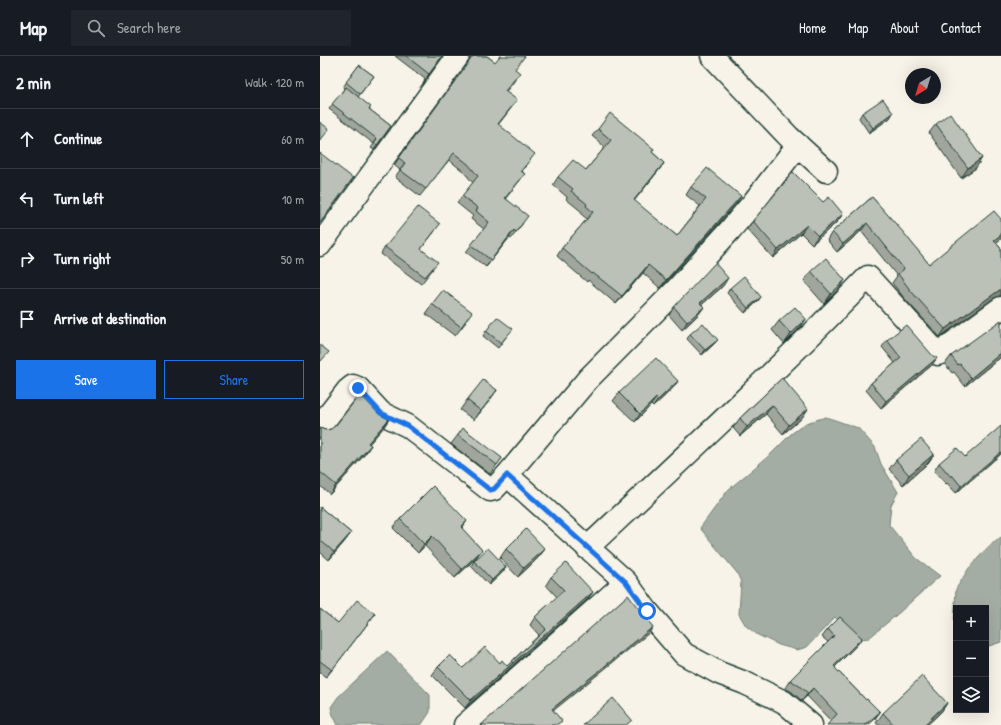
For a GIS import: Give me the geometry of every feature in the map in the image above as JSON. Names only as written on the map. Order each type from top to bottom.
[{"type":"street","points":[[320,245],[458,56]]},
{"type":"street","points":[[712,56],[826,172]]},
{"type":"street","points":[[320,426],[348,390],[353,386],[358,388],[381,413],[408,426],[490,490],[494,489],[588,379],[674,292],[730,230],[798,145]]},
{"type":"street","points":[[587,548],[704,438],[825,321],[868,277],[938,354],[1001,308]]},
{"type":"street","points":[[507,475],[626,582],[647,611],[684,654],[719,674],[744,683],[784,702],[811,725]]},
{"type":"street","points":[[464,725],[626,582]]},
{"type":"shaded area","points":[[826,417],[858,428],[875,447],[881,464],[898,492],[891,505],[889,525],[916,558],[940,576],[869,638],[861,639],[849,633],[835,617],[807,647],[797,650],[779,645],[758,635],[746,626],[739,614],[741,582],[737,573],[700,528],[728,490],[771,454],[791,434],[806,423]]},
{"type":"shaded area","points":[[1001,537],[1001,642],[989,646],[989,605],[955,605],[956,589],[969,568],[990,545]]},
{"type":"shaded area","points":[[387,651],[430,695],[430,712],[421,725],[338,725],[331,707],[338,697]]},
{"type":"building","points":[[406,56],[442,56],[427,77],[429,74]]},
{"type":"building","points":[[473,56],[487,56],[495,62],[500,56],[525,56],[515,69],[520,73],[505,91],[517,100],[498,124],[535,154],[521,171],[525,174],[505,198],[528,216],[516,232],[514,230],[491,260],[471,245],[489,222],[476,211],[478,208],[462,196],[478,176],[468,164],[454,153],[426,189],[400,170],[405,163],[399,158]]},
{"type":"building","points":[[359,65],[374,76],[360,94],[346,82]]},
{"type":"building","points":[[346,87],[371,107],[369,109],[391,126],[377,145],[374,143],[377,139],[332,104]]},
{"type":"building","points":[[883,99],[893,113],[873,128],[862,113]]},
{"type":"building","points":[[610,113],[654,149],[652,152],[664,163],[634,200],[677,236],[706,199],[691,187],[707,168],[741,196],[666,280],[648,265],[622,296],[593,273],[592,274],[562,248],[593,212],[586,206],[587,204],[571,191],[573,189],[558,177],[573,160],[586,170],[611,140],[598,129]]},
{"type":"building","points":[[950,113],[982,158],[968,168],[936,124]]},
{"type":"building","points":[[320,122],[329,129],[320,141]]},
{"type":"building","points":[[320,153],[353,178],[320,223]]},
{"type":"building","points":[[793,172],[823,202],[829,197],[843,214],[818,236],[807,225],[778,250],[753,221]]},
{"type":"building","points":[[872,197],[929,264],[994,211],[1001,219],[1001,235],[994,240],[1001,249],[1001,289],[945,329],[898,274],[904,269],[867,223],[843,244],[832,232]]},
{"type":"building","points":[[418,207],[440,224],[421,249],[438,262],[425,277],[385,247]]},
{"type":"building","points":[[826,258],[845,280],[831,294],[811,271]]},
{"type":"building","points":[[715,263],[728,278],[700,303],[704,307],[687,322],[674,307]]},
{"type":"building","points":[[744,276],[761,297],[748,308],[730,288]]},
{"type":"building","points":[[443,290],[472,312],[461,327],[432,304]]},
{"type":"building","points":[[795,307],[806,319],[791,334],[779,321]]},
{"type":"building","points":[[497,317],[513,329],[501,343],[486,331]]},
{"type":"building","points":[[1001,320],[1001,353],[971,378],[960,364],[958,365],[951,356]]},
{"type":"building","points":[[703,323],[718,340],[705,350],[690,334]]},
{"type":"building","points":[[906,325],[933,356],[937,358],[886,401],[871,383],[901,358],[887,340]]},
{"type":"building","points":[[320,345],[329,352],[320,362]]},
{"type":"building","points":[[656,358],[678,381],[658,400],[656,398],[640,414],[619,393]]},
{"type":"building","points":[[782,378],[808,409],[789,425],[772,405],[747,427],[740,418]]},
{"type":"building","points":[[483,380],[497,390],[481,411],[467,400]]},
{"type":"building","points":[[360,394],[378,413],[389,419],[368,443],[371,445],[336,485],[320,472],[320,428],[325,430],[331,429],[336,425]]},
{"type":"building","points":[[1001,426],[1001,452],[961,486],[939,463],[957,448],[965,457]]},
{"type":"building","points":[[463,428],[502,458],[497,465],[458,435]]},
{"type":"building","points":[[921,439],[934,454],[909,475],[896,460]]},
{"type":"building","points":[[433,486],[467,521],[461,527],[482,550],[462,569],[432,536],[424,544],[400,519]]},
{"type":"building","points":[[320,507],[351,533],[334,552],[320,540]]},
{"type":"building","points":[[526,529],[545,549],[524,568],[506,549]]},
{"type":"building","points":[[488,548],[506,567],[492,580],[474,561]]},
{"type":"building","points":[[566,563],[593,592],[471,700],[438,667],[450,655],[463,668],[485,647],[500,663],[502,660],[507,666],[546,629],[535,617],[564,590],[551,577]]},
{"type":"building","points":[[628,595],[653,627],[552,709],[562,721],[556,725],[481,725]]},
{"type":"building","points":[[357,600],[375,614],[332,670],[320,661],[320,609],[338,623]]},
{"type":"building","points":[[840,617],[862,638],[834,666],[866,700],[867,699],[880,712],[865,725],[827,725],[837,714],[813,688],[808,693],[790,680],[834,636],[828,629]]},
{"type":"building","points":[[922,676],[947,703],[924,725],[894,725],[883,713]]},
{"type":"building","points":[[613,698],[632,720],[626,725],[583,725]]},
{"type":"route","points":[[358,388],[381,413],[408,426],[486,488],[490,490],[494,489],[507,475],[626,582],[647,611]]}]
